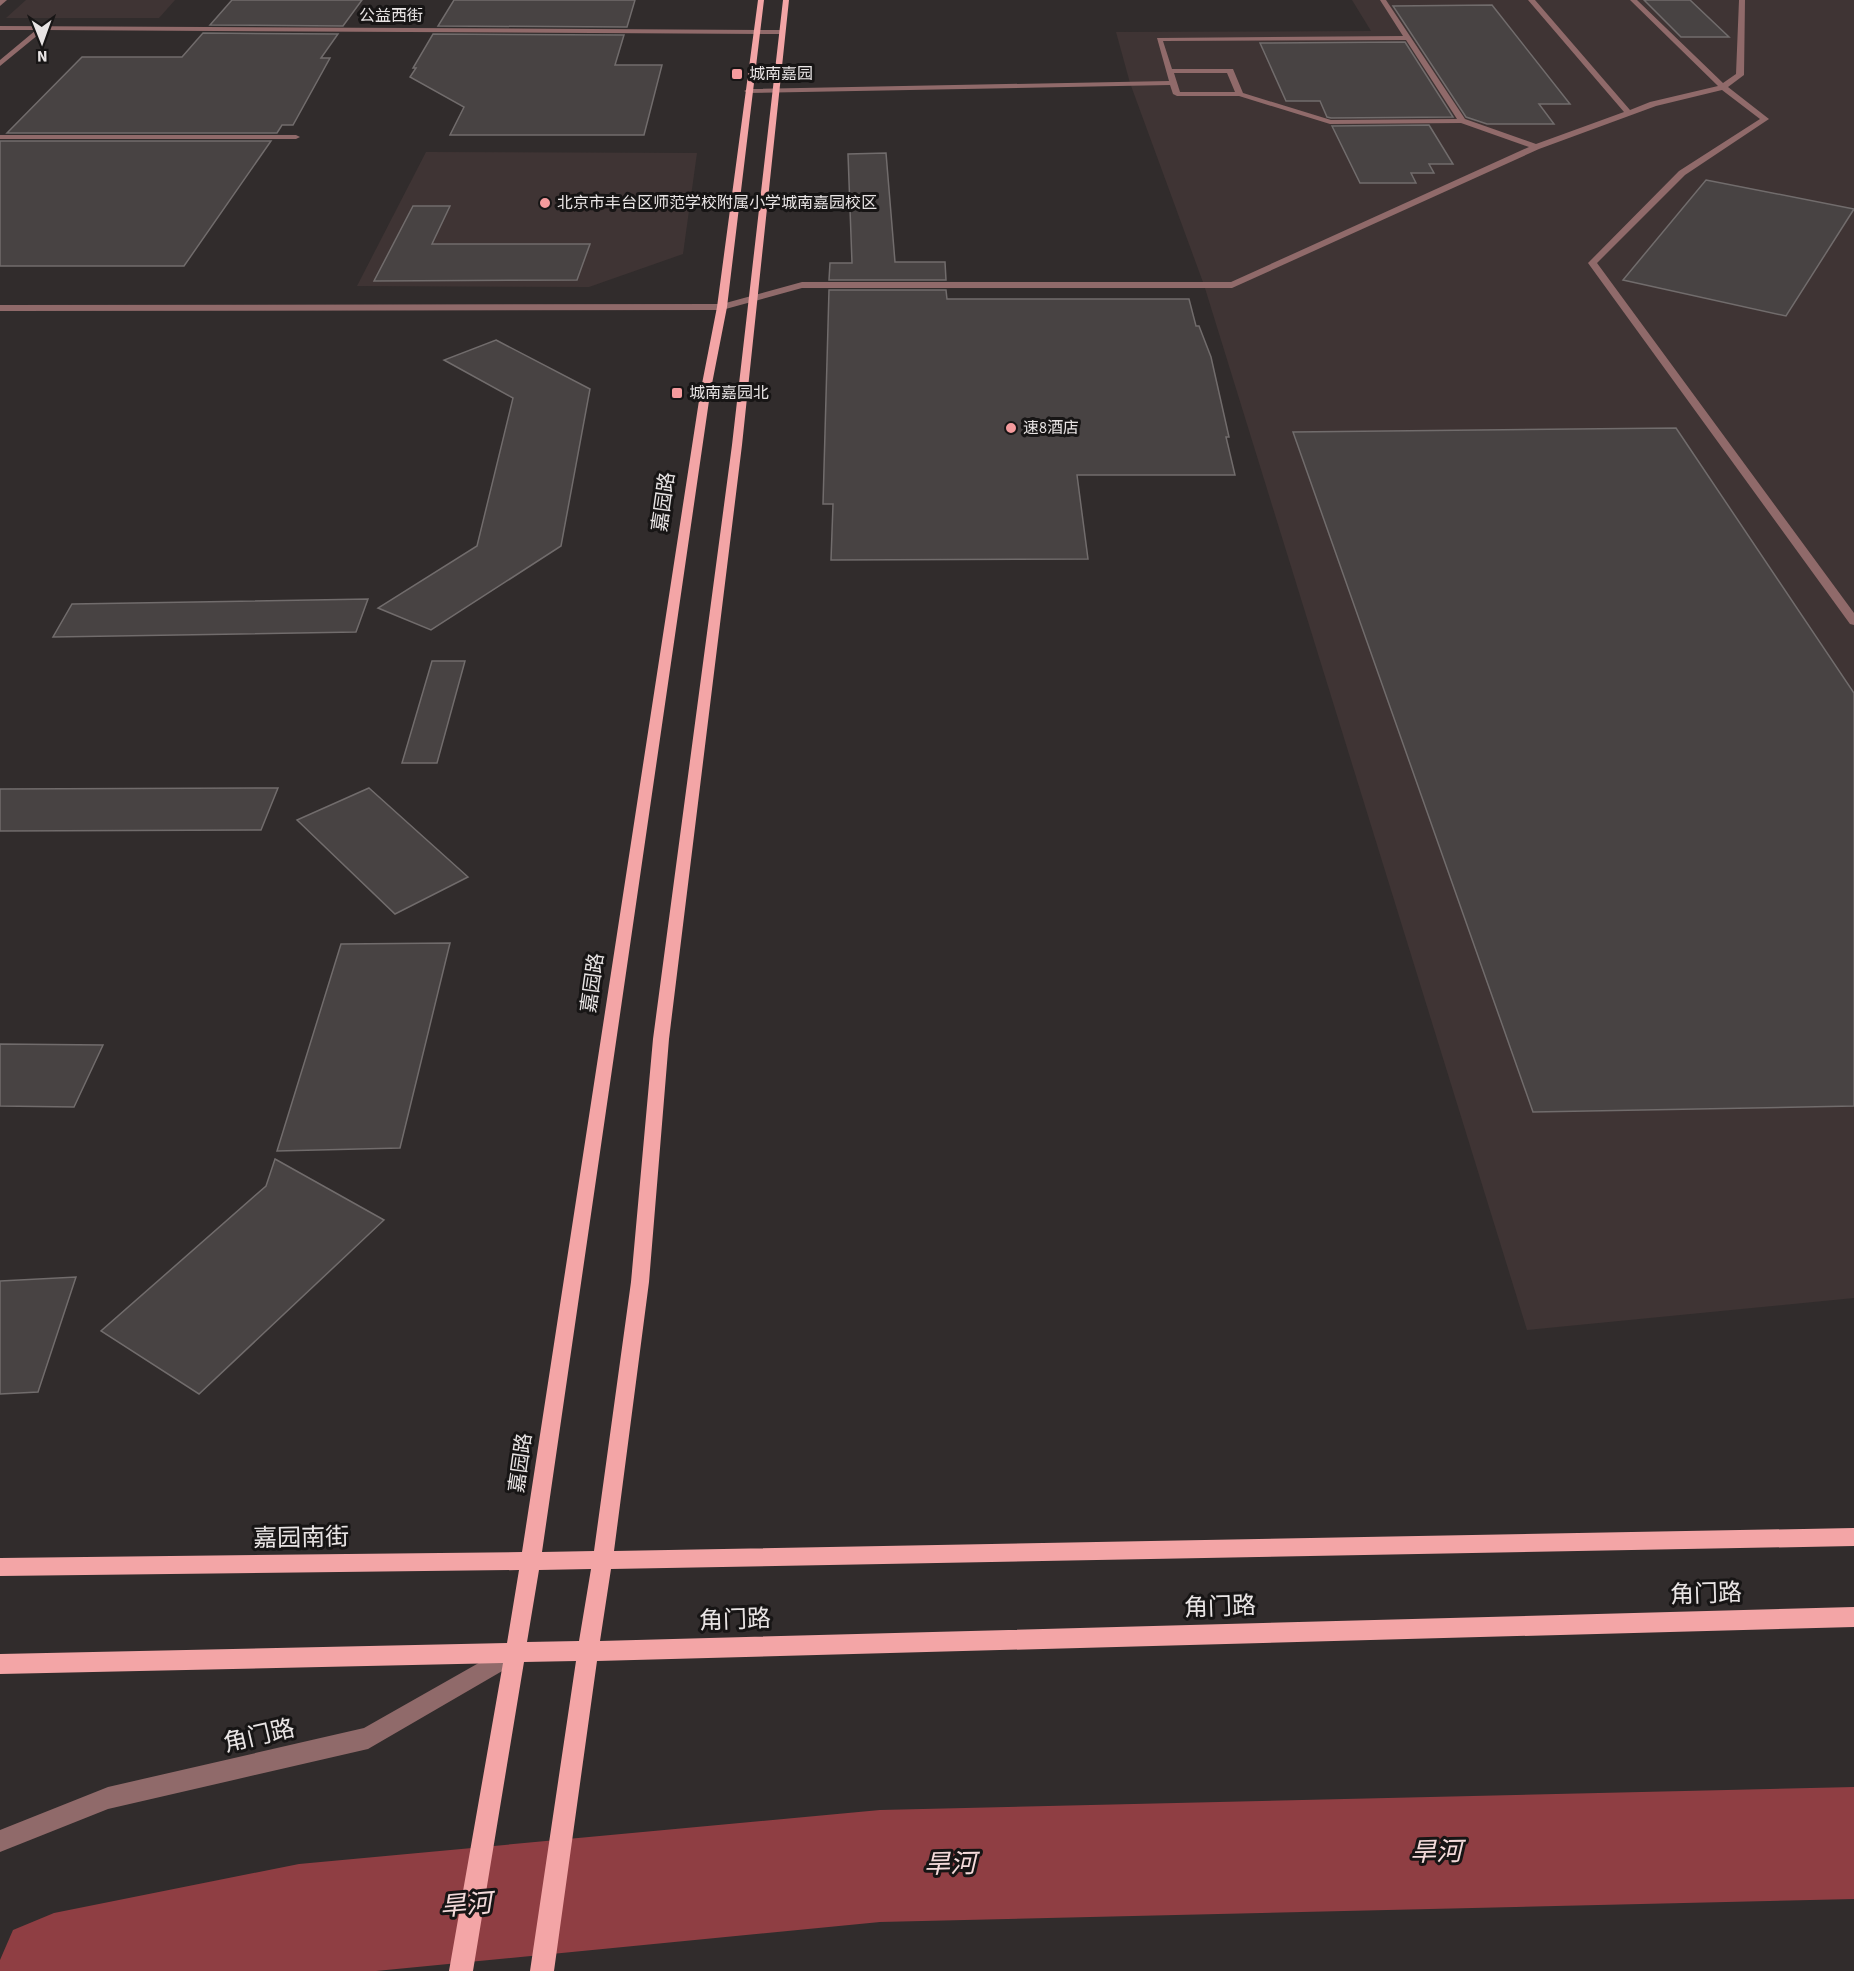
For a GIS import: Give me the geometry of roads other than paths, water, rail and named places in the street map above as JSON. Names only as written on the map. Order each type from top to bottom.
[{"type":"main road","name":"嘉园路","points":[[461,1971],[500,1738],[517,1652],[705,394],[722,307],[761,0]]},
{"type":"main road","points":[[542,1971],[574,1734],[603,1560],[640,1282],[661,1039],[754,298],[786,0]]},
{"type":"main road","points":[[603,1560],[1854,1537]]},
{"type":"main road","name":"嘉园南街","points":[[0,1567],[603,1560]]},
{"type":"main road","name":"角门路","points":[[588,1651],[1854,1617]]},
{"type":"main road","points":[[0,1664],[588,1651]]},
{"type":"street","points":[[0,4],[4,0]]},
{"type":"street","points":[[1383,0],[1462,121]]},
{"type":"street","points":[[1531,0],[1629,112]]},
{"type":"street","points":[[1633,0],[1723,87],[1765,119],[1682,173],[1592,263],[1854,621]]},
{"type":"street","points":[[0,308],[722,307],[802,285],[1232,285],[1536,147],[1653,104],[1723,87],[1740,75],[1742,0]]},
{"type":"street","name":"公益西街","points":[[0,28],[782,32]]},
{"type":"street","points":[[0,64],[43,28]]},
{"type":"street","points":[[1409,38],[1159,39],[1177,94],[1240,94],[1330,122],[1462,121],[1536,147]]},
{"type":"street","points":[[1169,71],[1230,71],[1240,94]]},
{"type":"street","points":[[748,91],[1173,83]]},
{"type":"street","points":[[0,137],[296,137]]},
{"type":"street","name":"角门路","points":[[0,1841],[108,1798],[368,1738],[517,1652]]},
{"type":"waterway","name":"旱河","points":[[54,1971],[299,1921],[880,1866],[1854,1843]]},
{"type":"place","name":"城南嘉园","points":[[737,74]]},
{"type":"place","name":"北京市丰台区师范学校附属小学城南嘉园校区","points":[[545,203]]},
{"type":"place","name":"城南嘉园北","points":[[677,393]]},
{"type":"place","name":"速8酒店","points":[[1011,428]]}]
